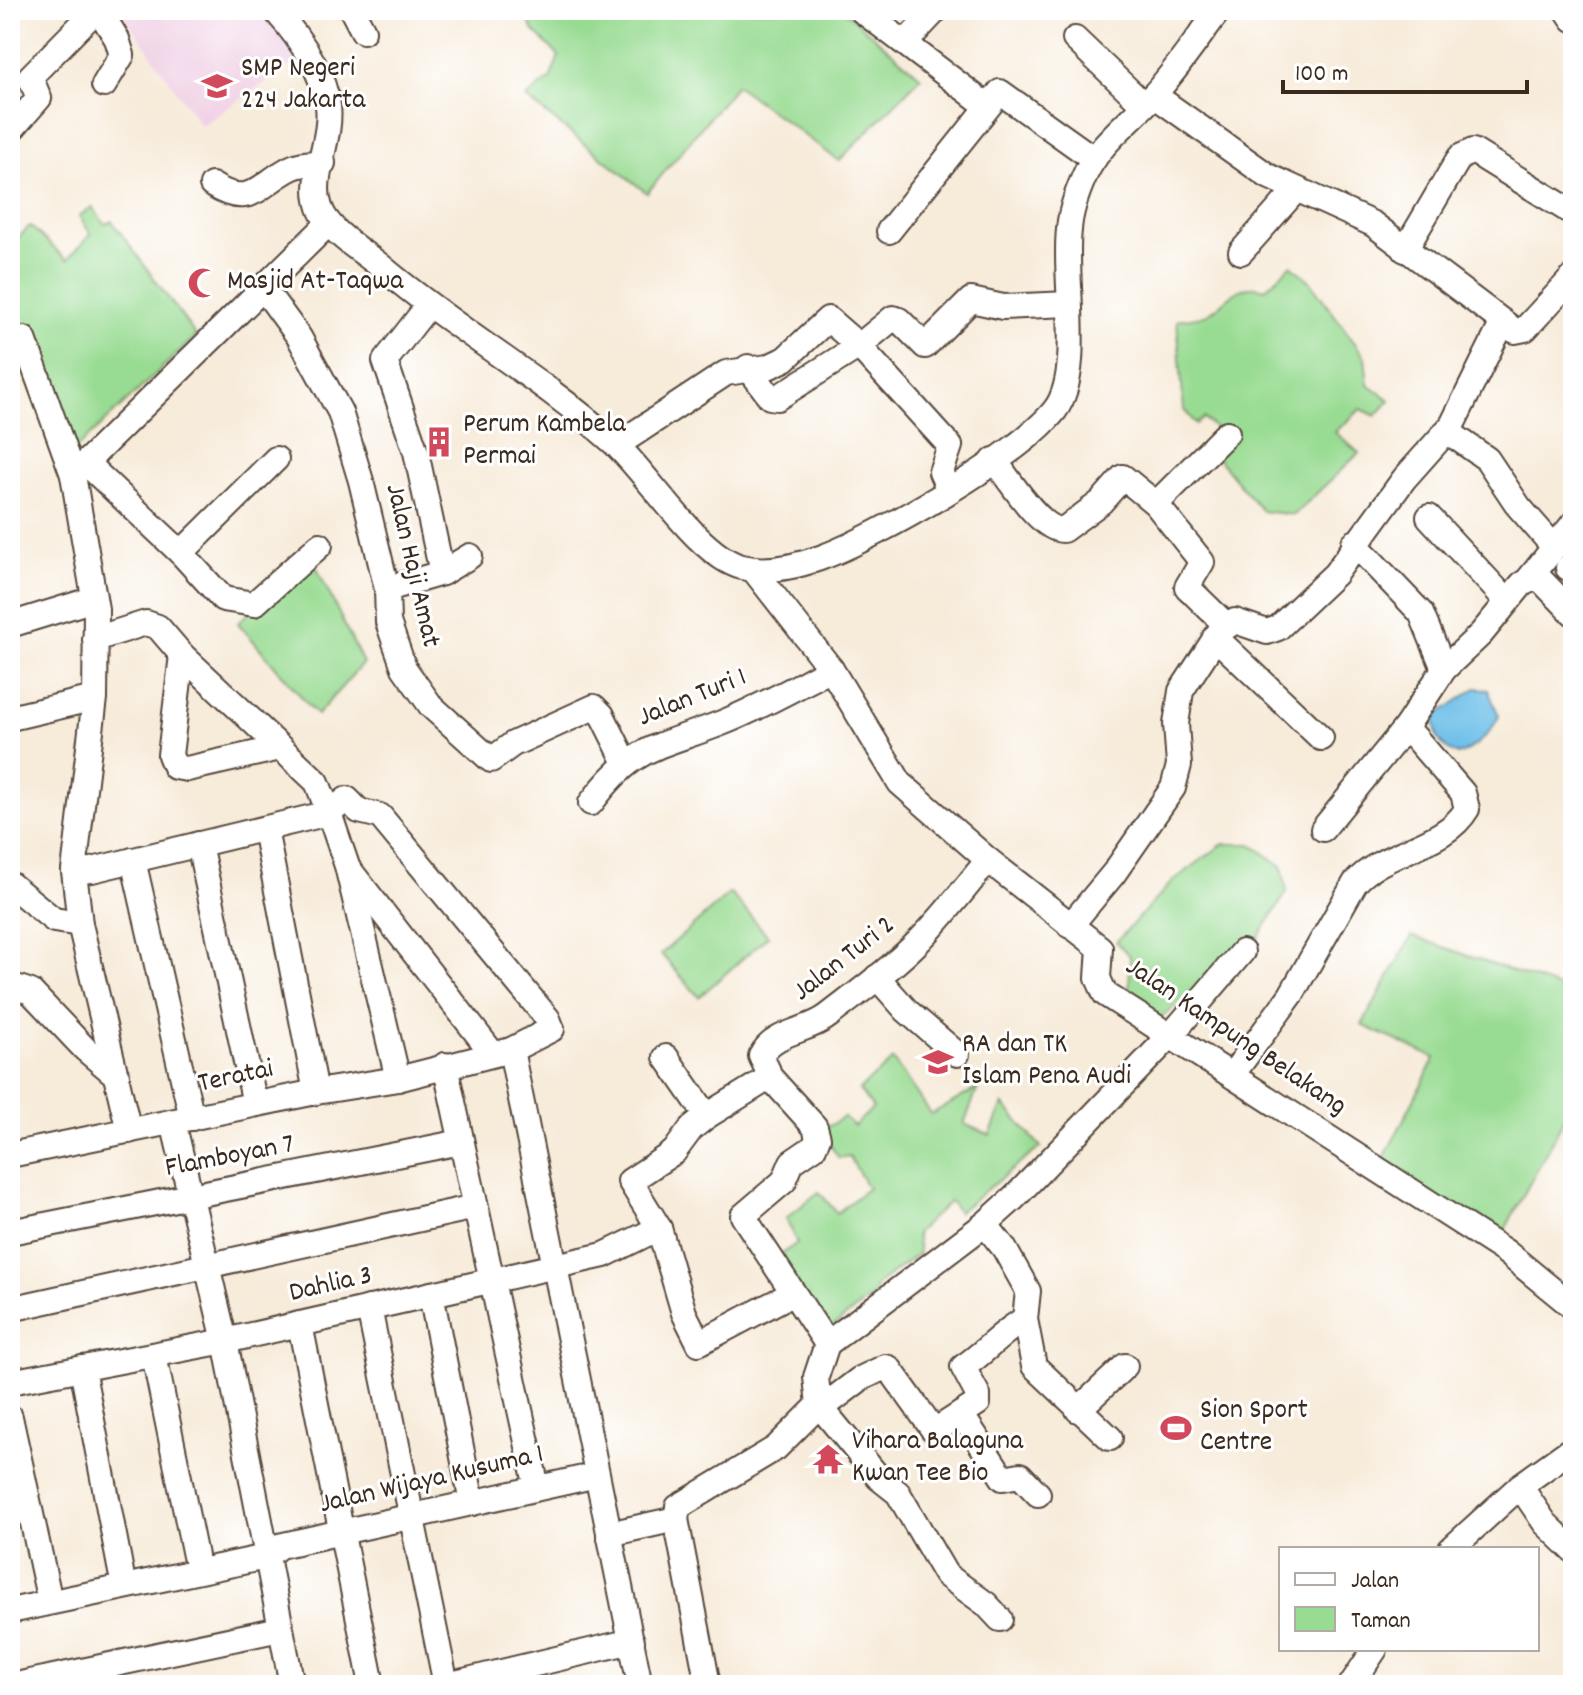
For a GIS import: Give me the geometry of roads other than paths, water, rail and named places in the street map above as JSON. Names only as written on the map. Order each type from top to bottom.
[{"type":"street","points":[[10,131],[39,98],[30,77],[97,10],[117,39],[122,55],[104,85]]},
{"type":"street","points":[[275,10],[304,48],[321,81],[328,107],[317,197],[329,223],[428,306],[542,384],[617,445],[723,560],[753,569],[793,566],[821,557],[949,490],[1033,432],[1055,410],[1065,393],[1070,370],[1068,232],[1082,181],[1094,159],[1149,100],[1219,10]]},
{"type":"street","points":[[861,10],[986,105]]},
{"type":"street","points":[[905,43],[936,10]]},
{"type":"street","points":[[1567,10],[1573,19]]},
{"type":"street","points":[[1075,39],[1149,100],[1295,191],[1351,212],[1515,331],[1525,329],[1573,277]]},
{"type":"street","points":[[889,231],[998,93],[1005,93],[1094,159]]},
{"type":"street","points":[[1405,250],[1455,165],[1470,152],[1480,153],[1573,213]]},
{"type":"street","points":[[212,185],[232,196],[248,196],[292,167],[323,163]]},
{"type":"street","points":[[1241,252],[1295,191]]},
{"type":"street","points":[[80,469],[329,223]]},
{"type":"street","name":"Jalan Haji Amat","points":[[264,289],[299,337],[340,412],[390,589],[388,622],[404,668],[431,706],[486,759],[491,760],[513,744],[594,707],[602,715],[626,763]]},
{"type":"street","points":[[748,367],[770,397],[777,398],[859,346],[895,318],[927,346],[971,300],[1003,307],[1069,304]]},
{"type":"street","points":[[428,306],[385,361],[416,452],[442,573]]},
{"type":"street","points":[[617,445],[726,373],[748,367],[768,367],[785,359],[828,319],[859,346],[950,446],[941,472],[949,490]]},
{"type":"street","points":[[1070,926],[1114,873],[1173,788],[1179,765],[1178,703],[1190,674],[1220,631],[1240,620],[1267,632],[1287,622],[1335,574],[1354,543],[1462,409],[1502,324]]},
{"type":"street","points":[[24,339],[80,469],[94,599],[95,698],[74,871],[80,924],[129,1131]]},
{"type":"street","points":[[1447,431],[1487,459],[1519,507],[1565,559]]},
{"type":"street","points":[[1156,504],[1227,433]]},
{"type":"street","points":[[181,553],[276,459]]},
{"type":"street","points":[[994,460],[1036,515],[1056,530],[1063,530],[1101,502],[1121,477],[1156,504],[1203,564],[1187,587],[1220,631],[1321,738]]},
{"type":"street","points":[[80,469],[181,553],[223,599],[254,604],[320,545]]},
{"type":"street","points":[[1429,517],[1507,601]]},
{"type":"street","points":[[1323,829],[1406,727],[1444,669],[1481,634],[1528,580],[1565,559],[1573,524]]},
{"type":"street","points":[[1354,543],[1421,613],[1444,669]]},
{"type":"street","points":[[390,589],[442,573],[470,556]]},
{"type":"street","name":"Jalan Kampung Belakang","points":[[753,569],[831,669],[900,783],[988,860],[1101,950],[1098,978],[1105,994],[1569,1293]]},
{"type":"street","points":[[1528,580],[1541,580],[1573,613]]},
{"type":"street","points":[[11,621],[94,599]]},
{"type":"street","points":[[95,639],[151,623],[323,791],[347,866],[398,1079]]},
{"type":"street","points":[[182,655],[170,755],[175,767],[187,769],[280,748]]},
{"type":"street","name":"Jalan Turi 1","points":[[591,803],[626,763],[651,747],[738,715],[831,669]]},
{"type":"street","points":[[10,718],[95,698]]},
{"type":"street","points":[[1232,1075],[1291,995],[1355,883],[1366,871],[1444,831],[1467,809],[1463,793],[1406,727]]},
{"type":"street","name":"Teratai","points":[[10,1155],[316,1092],[398,1079],[493,1054],[549,1033],[552,1029],[548,1019],[380,816],[359,811],[347,799],[329,813]]},
{"type":"street","points":[[74,871],[329,813]]},
{"type":"street","points":[[265,829],[316,1092]]},
{"type":"street","points":[[199,844],[255,1104]]},
{"type":"street","points":[[133,860],[182,1120],[191,1196],[269,1548],[280,1629],[292,1685]]},
{"type":"street","name":"Jalan Turi 2","points":[[769,1076],[761,1056],[764,1050],[791,1032],[813,1028],[877,977],[920,940],[988,860]]},
{"type":"street","points":[[347,866],[493,1054],[555,1264],[640,1685]]},
{"type":"street","points":[[10,884],[54,920],[80,924]]},
{"type":"street","points":[[1000,1619],[986,1604],[946,1575],[898,1493],[879,1478],[821,1406],[816,1377],[827,1344],[985,1224],[1171,1035],[1242,952]]},
{"type":"street","points":[[877,977],[907,1011],[957,1054]]},
{"type":"street","points":[[10,985],[31,992],[85,1049],[117,1076]]},
{"type":"street","points":[[666,1057],[707,1116]]},
{"type":"street","points":[[445,1065],[537,1488]]},
{"type":"street","points":[[793,1293],[699,1343],[684,1313],[659,1228],[630,1181],[674,1152],[691,1129],[707,1116],[769,1076],[815,1127],[818,1138],[814,1147],[792,1162],[784,1181],[743,1214],[827,1344]]},
{"type":"street","name":"Flamboyan 7","points":[[10,1232],[461,1142]]},
{"type":"street","points":[[10,1309],[475,1207]]},
{"type":"street","points":[[985,1224],[1026,1284],[1025,1319],[1034,1366],[1110,1438]]},
{"type":"street","name":"Dahlia 3","points":[[10,1382],[225,1341],[604,1255],[659,1228]]},
{"type":"street","points":[[431,1294],[472,1503]]},
{"type":"street","points":[[369,1308],[446,1685],[632,1641]]},
{"type":"street","points":[[708,1685],[676,1519],[678,1507],[776,1448],[821,1406],[860,1379],[885,1367],[889,1368],[932,1428],[939,1428],[978,1399],[963,1367],[985,1353],[1005,1330],[1025,1319]]},
{"type":"street","points":[[300,1324],[372,1685]]},
{"type":"street","points":[[154,1355],[195,1556]]},
{"type":"street","points":[[1078,1410],[1125,1366]]},
{"type":"street","points":[[82,1368],[121,1572]]},
{"type":"street","points":[[961,1414],[1003,1478],[1020,1475],[1038,1494]]},
{"type":"street","points":[[10,1417],[15,1462],[47,1588]]},
{"type":"street","points":[[1453,1547],[1520,1486],[1573,1448]]},
{"type":"street","name":"Jalan Wijaya Kusuma 1","points":[[10,1611],[269,1548],[597,1475]]},
{"type":"street","points":[[1520,1486],[1536,1512],[1573,1550]]},
{"type":"street","points":[[609,1534],[676,1519]]},
{"type":"street","name":"Jalan Wijaya Kusuma 1","points":[[10,1596],[195,1556],[269,1548]]},
{"type":"street","points":[[16,1685],[280,1629]]},
{"type":"street","points":[[1354,1684],[1374,1651]]},
{"type":"water","points":[[1476,688],[1488,690],[1499,716],[1482,740],[1458,755],[1439,740],[1434,717]]},
{"type":"place","name":"SMP Negeri 224 Jakarta","points":[[217,86]]},
{"type":"place","name":"Masjid At-Taqwa","points":[[203,283]]},
{"type":"place","name":"Perum Kambela Permai","points":[[439,442]]},
{"type":"place","name":"RA dan TK Islam Pena Audi","points":[[938,1062]]},
{"type":"place","name":"Sion Sport Centre","points":[[1176,1428]]},
{"type":"place","name":"Vihara Balaguna Kwan Tee Bio","points":[[828,1459]]}]
